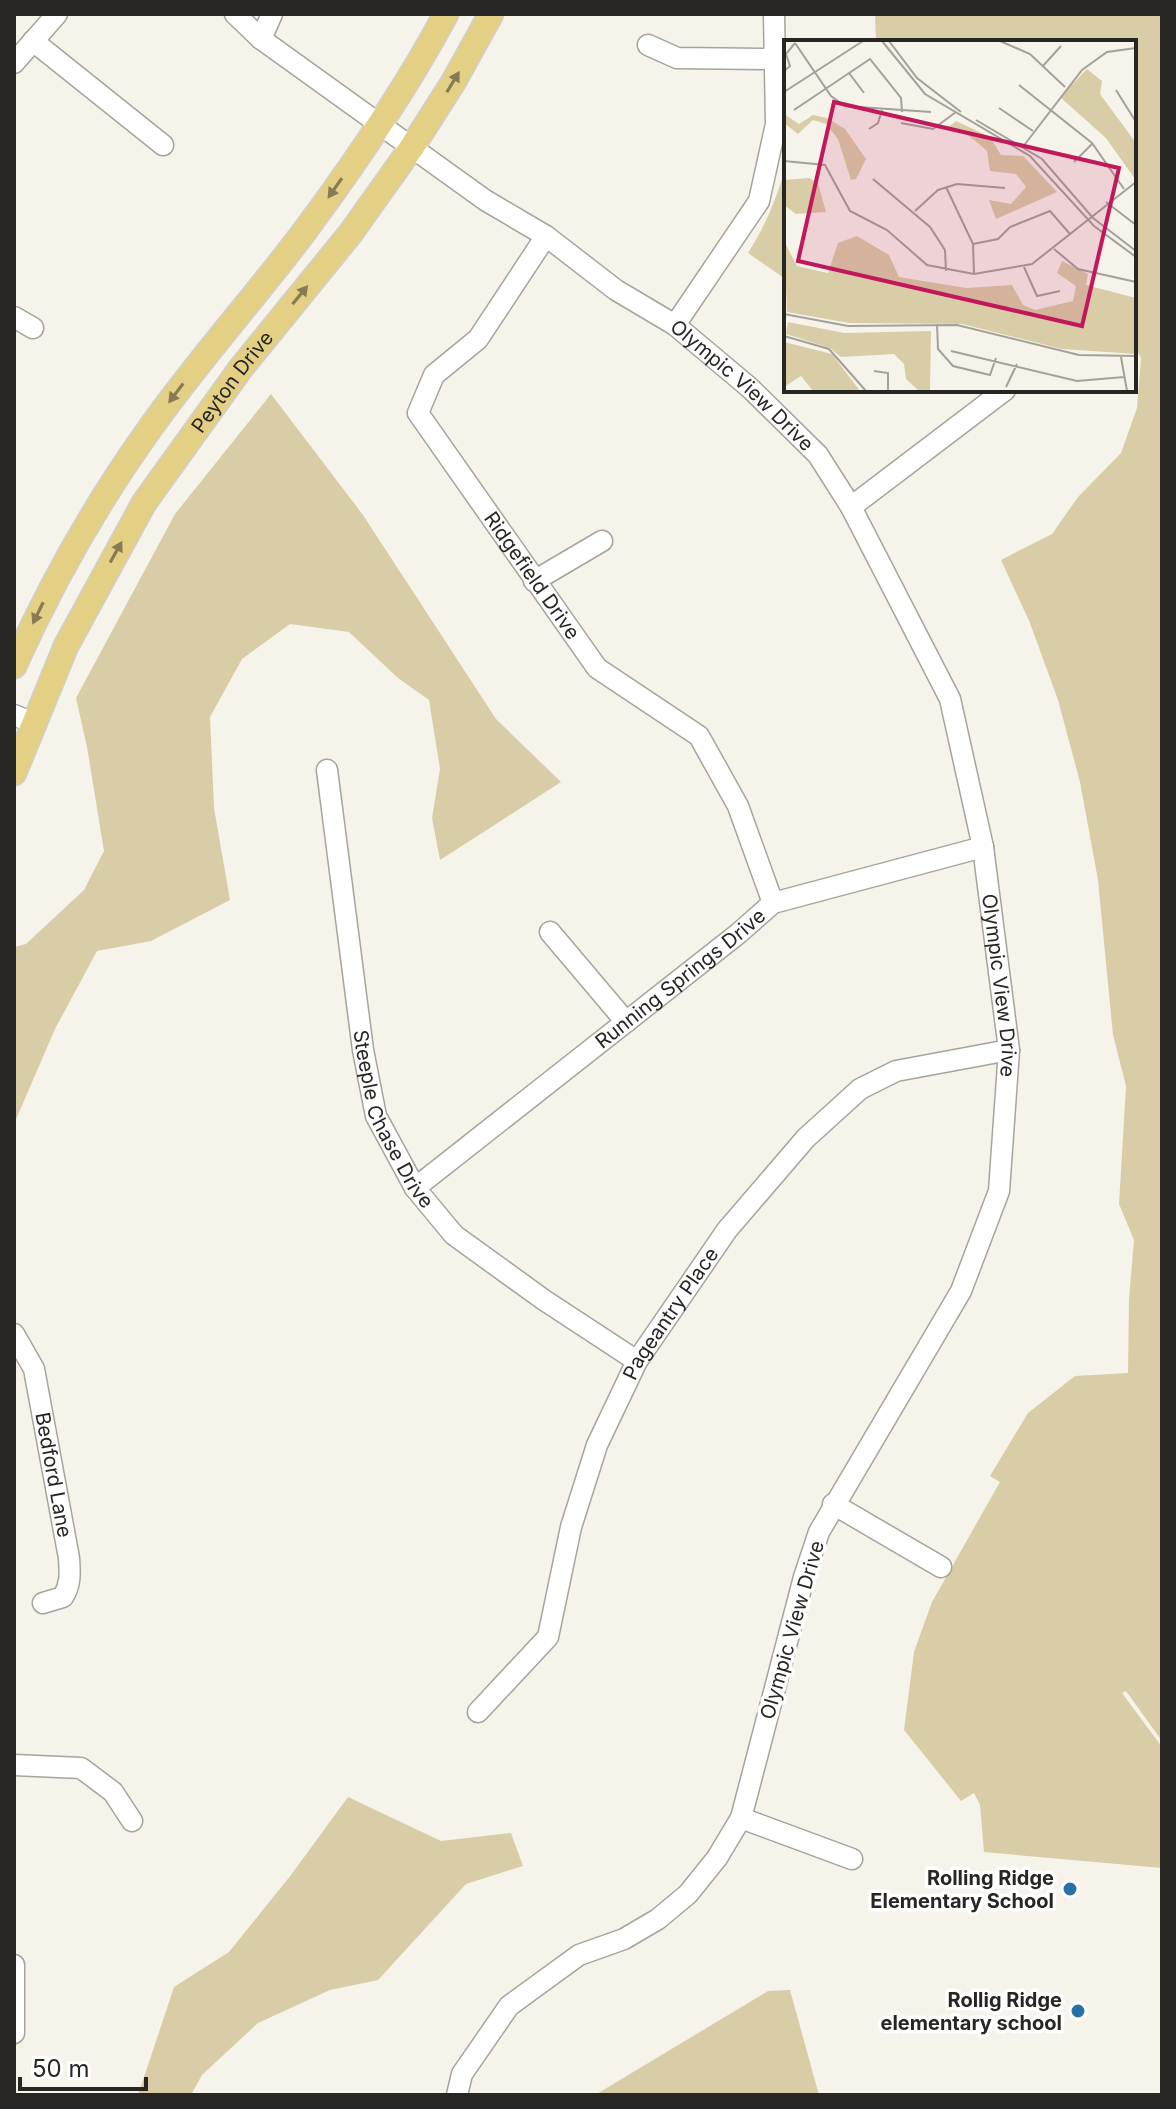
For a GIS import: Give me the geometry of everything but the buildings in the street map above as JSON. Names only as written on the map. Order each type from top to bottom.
[{"type":"main road","name":"Peyton Drive","points":[[14,666],[65,559],[129,458],[217,338],[306,229],[381,124],[446,14]]},
{"type":"main road","name":"Peyton Drive","points":[[14,773],[24,719],[144,503],[241,368],[350,234],[412,147],[454,81],[491,14]]},
{"type":"street","points":[[14,63],[57,14]]},
{"type":"street","name":"Olympic View Drive","points":[[235,14],[261,39],[485,200],[546,236],[616,290],[675,325],[750,388],[818,455],[851,507],[950,699],[983,847],[1009,1050],[999,1191],[961,1291],[819,1532],[804,1577],[741,1818],[717,1858],[688,1894],[658,1919],[624,1939],[579,1955],[509,2006],[462,2074],[457,2095]]},
{"type":"street","points":[[261,39],[272,14]]},
{"type":"street","points":[[675,325],[759,201],[776,124],[774,14]]},
{"type":"street","points":[[33,41],[163,145]]},
{"type":"street","points":[[648,45],[677,58],[775,59]]},
{"type":"street","name":"Ridgefield Drive","points":[[546,236],[478,339],[434,375],[418,413],[597,668],[699,736],[738,806],[773,903]]},
{"type":"street","points":[[14,317],[33,328]]},
{"type":"street","points":[[851,507],[1002,392]]},
{"type":"street","points":[[534,581],[602,541]]},
{"type":"street","name":"Steeple Chase Drive","points":[[327,770],[363,1050],[376,1116],[415,1188],[454,1235],[544,1300],[637,1361]]},
{"type":"street","name":"Running Springs Drive","points":[[415,1188],[773,903],[983,847]]},
{"type":"street","points":[[550,932],[626,1022]]},
{"type":"street","name":"Pageantry Place","points":[[478,1712],[548,1637],[571,1527],[597,1445],[637,1361],[727,1230],[806,1138],[860,1089],[896,1071],[1009,1050]]},
{"type":"street","name":"Bedford Lane","points":[[14,1334],[34,1369],[69,1558],[71,1578],[68,1589],[63,1597],[43,1603]]},
{"type":"street","points":[[833,1504],[941,1567]]},
{"type":"street","points":[[14,1765],[81,1768],[113,1792],[132,1821]]},
{"type":"street","points":[[741,1818],[852,1859]]},
{"type":"street","points":[[14,1965],[14,2033]]},
{"type":"shaded area","points":[[875,14],[1162,14],[1162,1741],[1126,1691],[1122,1693],[1162,1747],[1162,1868],[984,1852],[980,1805],[974,1793],[961,1801],[904,1730],[914,1652],[932,1602],[1000,1482],[990,1476],[1028,1413],[1075,1376],[1128,1373],[1134,1240],[1119,1204],[1126,1086],[1113,1035],[1098,880],[1080,782],[1058,700],[1030,623],[1001,560],[1052,534],[1078,497],[1121,453],[1137,408],[1141,358],[1136,349],[1136,40],[876,40]]},
{"type":"shaded area","points":[[784,173],[784,278],[748,253]]},
{"type":"shaded area","points":[[271,394],[363,515],[496,719],[561,782],[440,860],[432,818],[440,769],[429,700],[398,678],[349,632],[290,624],[242,659],[210,717],[214,808],[230,900],[151,941],[97,951],[55,1029],[14,1124],[14,947],[26,944],[84,890],[104,851],[76,698],[175,514]]},
{"type":"shaded area","points":[[348,1797],[441,1841],[511,1833],[523,1866],[466,1884],[378,1980],[330,1990],[258,2023],[202,2075],[191,2095],[138,2095],[174,1987],[229,1952]]},
{"type":"shaded area","points":[[790,1990],[819,2095],[595,2095],[768,1991]]},
{"type":"place","name":"Rolling Ridge Elementary School","points":[[1070,1889]]},
{"type":"place","name":"Rollig Ridge elementary school","points":[[1078,2011]]}]
